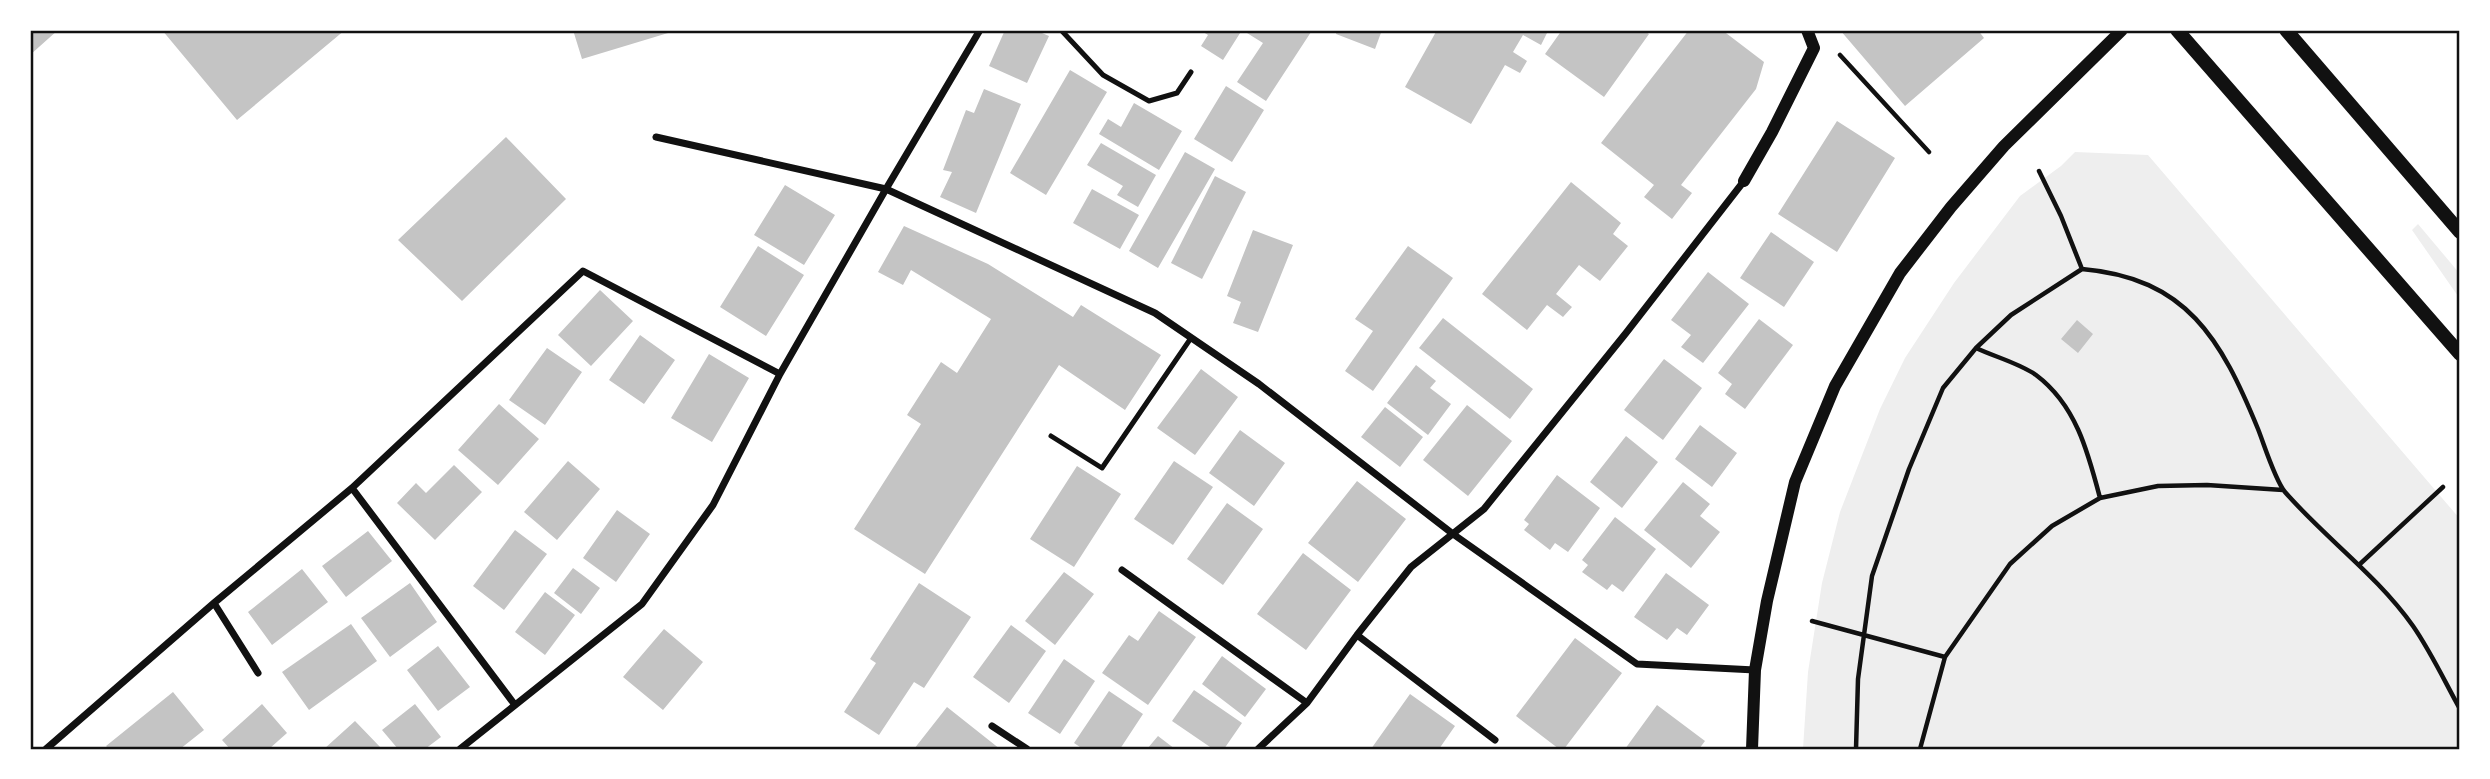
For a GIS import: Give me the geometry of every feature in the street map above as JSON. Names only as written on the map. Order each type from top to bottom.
[{"type":"main road","points":[[2177,30],[2460,354]]},
{"type":"main road","points":[[2286,30],[2460,232]]},
{"type":"street","points":[[460,749],[642,604],[713,505],[780,374],[981,30]]},
{"type":"street","points":[[1258,749],[1307,703],[1411,567],[1484,509],[1744,181],[1814,48],[1807,30]]},
{"type":"street","points":[[1752,749],[1755,670],[1767,601],[1795,482],[1835,386],[1900,273],[1959,197],[2004,146],[2122,30]]},
{"type":"street","points":[[656,136],[886,189],[1155,313],[1259,384],[1453,534],[1637,664],[1755,670]]},
{"type":"street","points":[[46,749],[352,488],[583,271],[780,374]]},
{"type":"street","points":[[352,488],[515,705]]},
{"type":"street","points":[[1122,570],[1307,703]]},
{"type":"street","points":[[214,603],[258,673]]},
{"type":"street","points":[[1357,635],[1495,740]]},
{"type":"street","points":[[992,726],[1027,749]]},
{"type":"lane","points":[[1061,30],[1103,75],[1149,101],[1177,93],[1191,72]]},
{"type":"lane","points":[[1051,436],[1102,468],[1191,338]]},
{"type":"path","points":[[1837,52],[1929,152]]},
{"type":"path","points":[[2039,171],[2082,269]]},
{"type":"path","points":[[1856,749],[1858,679],[1872,576],[1909,469],[1943,388],[1976,348],[2011,315],[2082,269],[2113,272],[2147,283],[2194,314],[2220,347],[2244,393],[2283,490],[2360,564],[2413,626],[2460,709]]},
{"type":"path","points":[[1976,348],[2035,375],[2068,407],[2088,452],[2100,498]]},
{"type":"path","points":[[1920,749],[1945,657],[2010,564],[2052,526],[2100,498],[2158,486],[2207,485],[2283,490]]},
{"type":"path","points":[[2360,564],[2443,487]]},
{"type":"path","points":[[1812,621],[1945,657]]},
{"type":"shaded area","points":[[2075,152],[2148,155],[2460,519],[2460,749],[1803,749],[1808,672],[1822,583],[1840,512],[1880,409],[1905,358],[1954,283],[2020,196],[2061,166]]},
{"type":"shaded area","points":[[2418,224],[2460,274],[2460,299],[2412,230]]},
{"type":"building","points":[[30,30],[58,30],[30,55]]},
{"type":"building","points":[[162,30],[345,30],[237,120]]},
{"type":"building","points":[[573,30],[678,30],[582,59]]},
{"type":"building","points":[[1005,30],[1035,30],[1049,36],[1027,83],[989,66]]},
{"type":"building","points":[[1200,30],[1242,30],[1223,60],[1201,46],[1208,35]]},
{"type":"building","points":[[1249,30],[1311,32],[1266,101],[1237,82],[1263,43],[1247,33]]},
{"type":"building","points":[[1337,30],[1382,30],[1375,49],[1336,34]]},
{"type":"building","points":[[1437,30],[1548,31],[1541,45],[1523,35],[1513,52],[1527,61],[1520,73],[1505,65],[1471,124],[1405,87]]},
{"type":"building","points":[[1562,30],[1643,30],[1649,34],[1604,97],[1545,54]]},
{"type":"building","points":[[1689,30],[1722,30],[1764,62],[1756,89],[1681,185],[1692,193],[1672,219],[1644,197],[1654,185],[1601,143]]},
{"type":"building","points":[[1840,30],[1978,30],[1984,38],[1905,106]]},
{"type":"building","points":[[1070,70],[1107,92],[1046,195],[1010,173]]},
{"type":"building","points":[[1226,86],[1264,110],[1232,162],[1194,139]]},
{"type":"building","points":[[984,89],[1021,104],[976,213],[940,197],[952,172],[943,170],[966,110],[974,113]]},
{"type":"building","points":[[1134,103],[1182,131],[1159,170],[1099,134],[1108,119],[1121,127]]},
{"type":"building","points":[[1837,121],[1895,158],[1837,252],[1778,214]]},
{"type":"building","points":[[506,137],[566,199],[462,301],[398,240]]},
{"type":"building","points":[[1101,143],[1156,175],[1138,207],[1117,195],[1123,186],[1087,165]]},
{"type":"building","points":[[1185,152],[1215,169],[1158,268],[1129,251]]},
{"type":"building","points":[[1215,176],[1246,192],[1202,279],[1171,263]]},
{"type":"building","points":[[1571,182],[1621,223],[1613,234],[1628,246],[1600,281],[1579,265],[1556,294],[1572,307],[1563,317],[1547,305],[1527,330],[1482,294]]},
{"type":"building","points":[[785,185],[835,215],[804,265],[754,235]]},
{"type":"building","points":[[1092,189],[1139,215],[1120,249],[1073,223]]},
{"type":"building","points":[[904,226],[988,264],[1073,317],[1081,305],[1161,355],[1125,410],[1059,365],[925,574],[854,529],[921,424],[907,415],[941,362],[957,373],[991,319],[911,270],[903,285],[878,272]]},
{"type":"building","points":[[1253,230],[1293,245],[1258,332],[1233,323],[1241,302],[1227,296]]},
{"type":"building","points":[[1771,232],[1814,262],[1784,307],[1740,278]]},
{"type":"building","points":[[758,246],[804,275],[766,336],[720,307]]},
{"type":"building","points":[[1408,246],[1453,278],[1373,391],[1345,371],[1373,331],[1355,319]]},
{"type":"building","points":[[1708,272],[1749,304],[1703,363],[1681,347],[1691,335],[1671,320]]},
{"type":"building","points":[[600,290],[633,321],[591,366],[558,335]]},
{"type":"building","points":[[1443,318],[1533,389],[1510,419],[1419,348]]},
{"type":"building","points":[[1759,319],[1793,345],[1745,409],[1725,394],[1732,384],[1718,373]]},
{"type":"building","points":[[2077,320],[2093,334],[2078,353],[2061,339]]},
{"type":"building","points":[[640,335],[675,360],[644,404],[609,380]]},
{"type":"building","points":[[547,348],[582,372],[545,425],[509,400]]},
{"type":"building","points":[[709,354],[749,378],[712,442],[671,418]]},
{"type":"building","points":[[1664,359],[1702,388],[1663,440],[1624,410]]},
{"type":"building","points":[[1416,365],[1436,381],[1430,388],[1451,404],[1428,435],[1387,403]]},
{"type":"building","points":[[1201,369],[1238,397],[1195,455],[1157,428]]},
{"type":"building","points":[[499,404],[539,439],[498,485],[458,450]]},
{"type":"building","points":[[1467,405],[1512,441],[1468,496],[1423,460]]},
{"type":"building","points":[[1385,407],[1423,437],[1400,467],[1361,437]]},
{"type":"building","points":[[1700,425],[1737,453],[1712,487],[1675,459]]},
{"type":"building","points":[[1240,430],[1285,463],[1254,506],[1209,473]]},
{"type":"building","points":[[1626,436],[1658,462],[1622,508],[1590,482]]},
{"type":"building","points":[[568,461],[600,489],[557,540],[524,512]]},
{"type":"building","points":[[1174,461],[1213,487],[1173,545],[1134,519]]},
{"type":"building","points":[[454,465],[482,492],[435,540],[397,503],[416,483],[426,493]]},
{"type":"building","points":[[1077,466],[1121,494],[1074,567],[1030,539]]},
{"type":"building","points":[[1557,475],[1600,508],[1568,552],[1555,543],[1550,550],[1524,530],[1529,524],[1524,520]]},
{"type":"building","points":[[1357,481],[1406,519],[1358,582],[1308,543]]},
{"type":"building","points":[[1683,482],[1710,504],[1700,516],[1720,532],[1691,568],[1644,530]]},
{"type":"building","points":[[1227,503],[1263,529],[1223,585],[1187,559]]},
{"type":"building","points":[[617,510],[650,534],[616,582],[583,558]]},
{"type":"building","points":[[1615,517],[1656,549],[1623,592],[1612,584],[1607,590],[1582,572],[1588,565],[1582,560]]},
{"type":"building","points":[[515,530],[547,554],[504,610],[473,586]]},
{"type":"building","points":[[368,531],[392,561],[346,597],[322,566]]},
{"type":"building","points":[[1303,553],[1351,590],[1306,650],[1257,614]]},
{"type":"building","points":[[573,568],[600,588],[581,614],[554,593]]},
{"type":"building","points":[[302,569],[328,602],[272,645],[248,612]]},
{"type":"building","points":[[1064,572],[1094,594],[1055,645],[1025,621]]},
{"type":"building","points":[[1666,573],[1709,605],[1687,635],[1677,628],[1667,640],[1634,617]]},
{"type":"building","points":[[410,583],[437,622],[390,657],[361,618]]},
{"type":"building","points":[[919,583],[971,617],[924,688],[914,682],[879,735],[844,712],[876,663],[870,659]]},
{"type":"building","points":[[545,592],[575,615],[545,655],[515,632]]},
{"type":"building","points":[[1159,611],[1196,637],[1148,705],[1102,673],[1129,635],[1138,641]]},
{"type":"building","points":[[351,624],[377,661],[309,710],[282,672]]},
{"type":"building","points":[[1011,625],[1046,651],[1009,703],[973,677]]},
{"type":"building","points":[[664,629],[703,662],[663,710],[623,677]]},
{"type":"building","points":[[1575,638],[1622,673],[1564,749],[1559,749],[1516,716]]},
{"type":"building","points":[[438,646],[470,687],[438,711],[407,670]]},
{"type":"building","points":[[1222,656],[1266,689],[1245,717],[1202,684]]},
{"type":"building","points":[[1064,659],[1095,681],[1060,734],[1028,713]]},
{"type":"building","points":[[1194,690],[1242,723],[1224,749],[1213,749],[1172,721]]},
{"type":"building","points":[[1109,691],[1143,714],[1120,749],[1083,749],[1074,743]]},
{"type":"building","points":[[173,692],[204,730],[180,749],[109,749],[106,746]]},
{"type":"building","points":[[1410,694],[1455,726],[1439,749],[1371,749]]},
{"type":"building","points":[[262,704],[287,733],[269,749],[230,749],[222,740]]},
{"type":"building","points":[[415,704],[441,737],[425,749],[398,749],[382,730]]},
{"type":"building","points":[[1657,705],[1705,741],[1699,749],[1625,749]]},
{"type":"building","points":[[947,707],[1000,749],[914,749]]},
{"type":"building","points":[[355,721],[382,749],[324,749]]},
{"type":"building","points":[[1158,736],[1175,749],[1147,749]]}]
